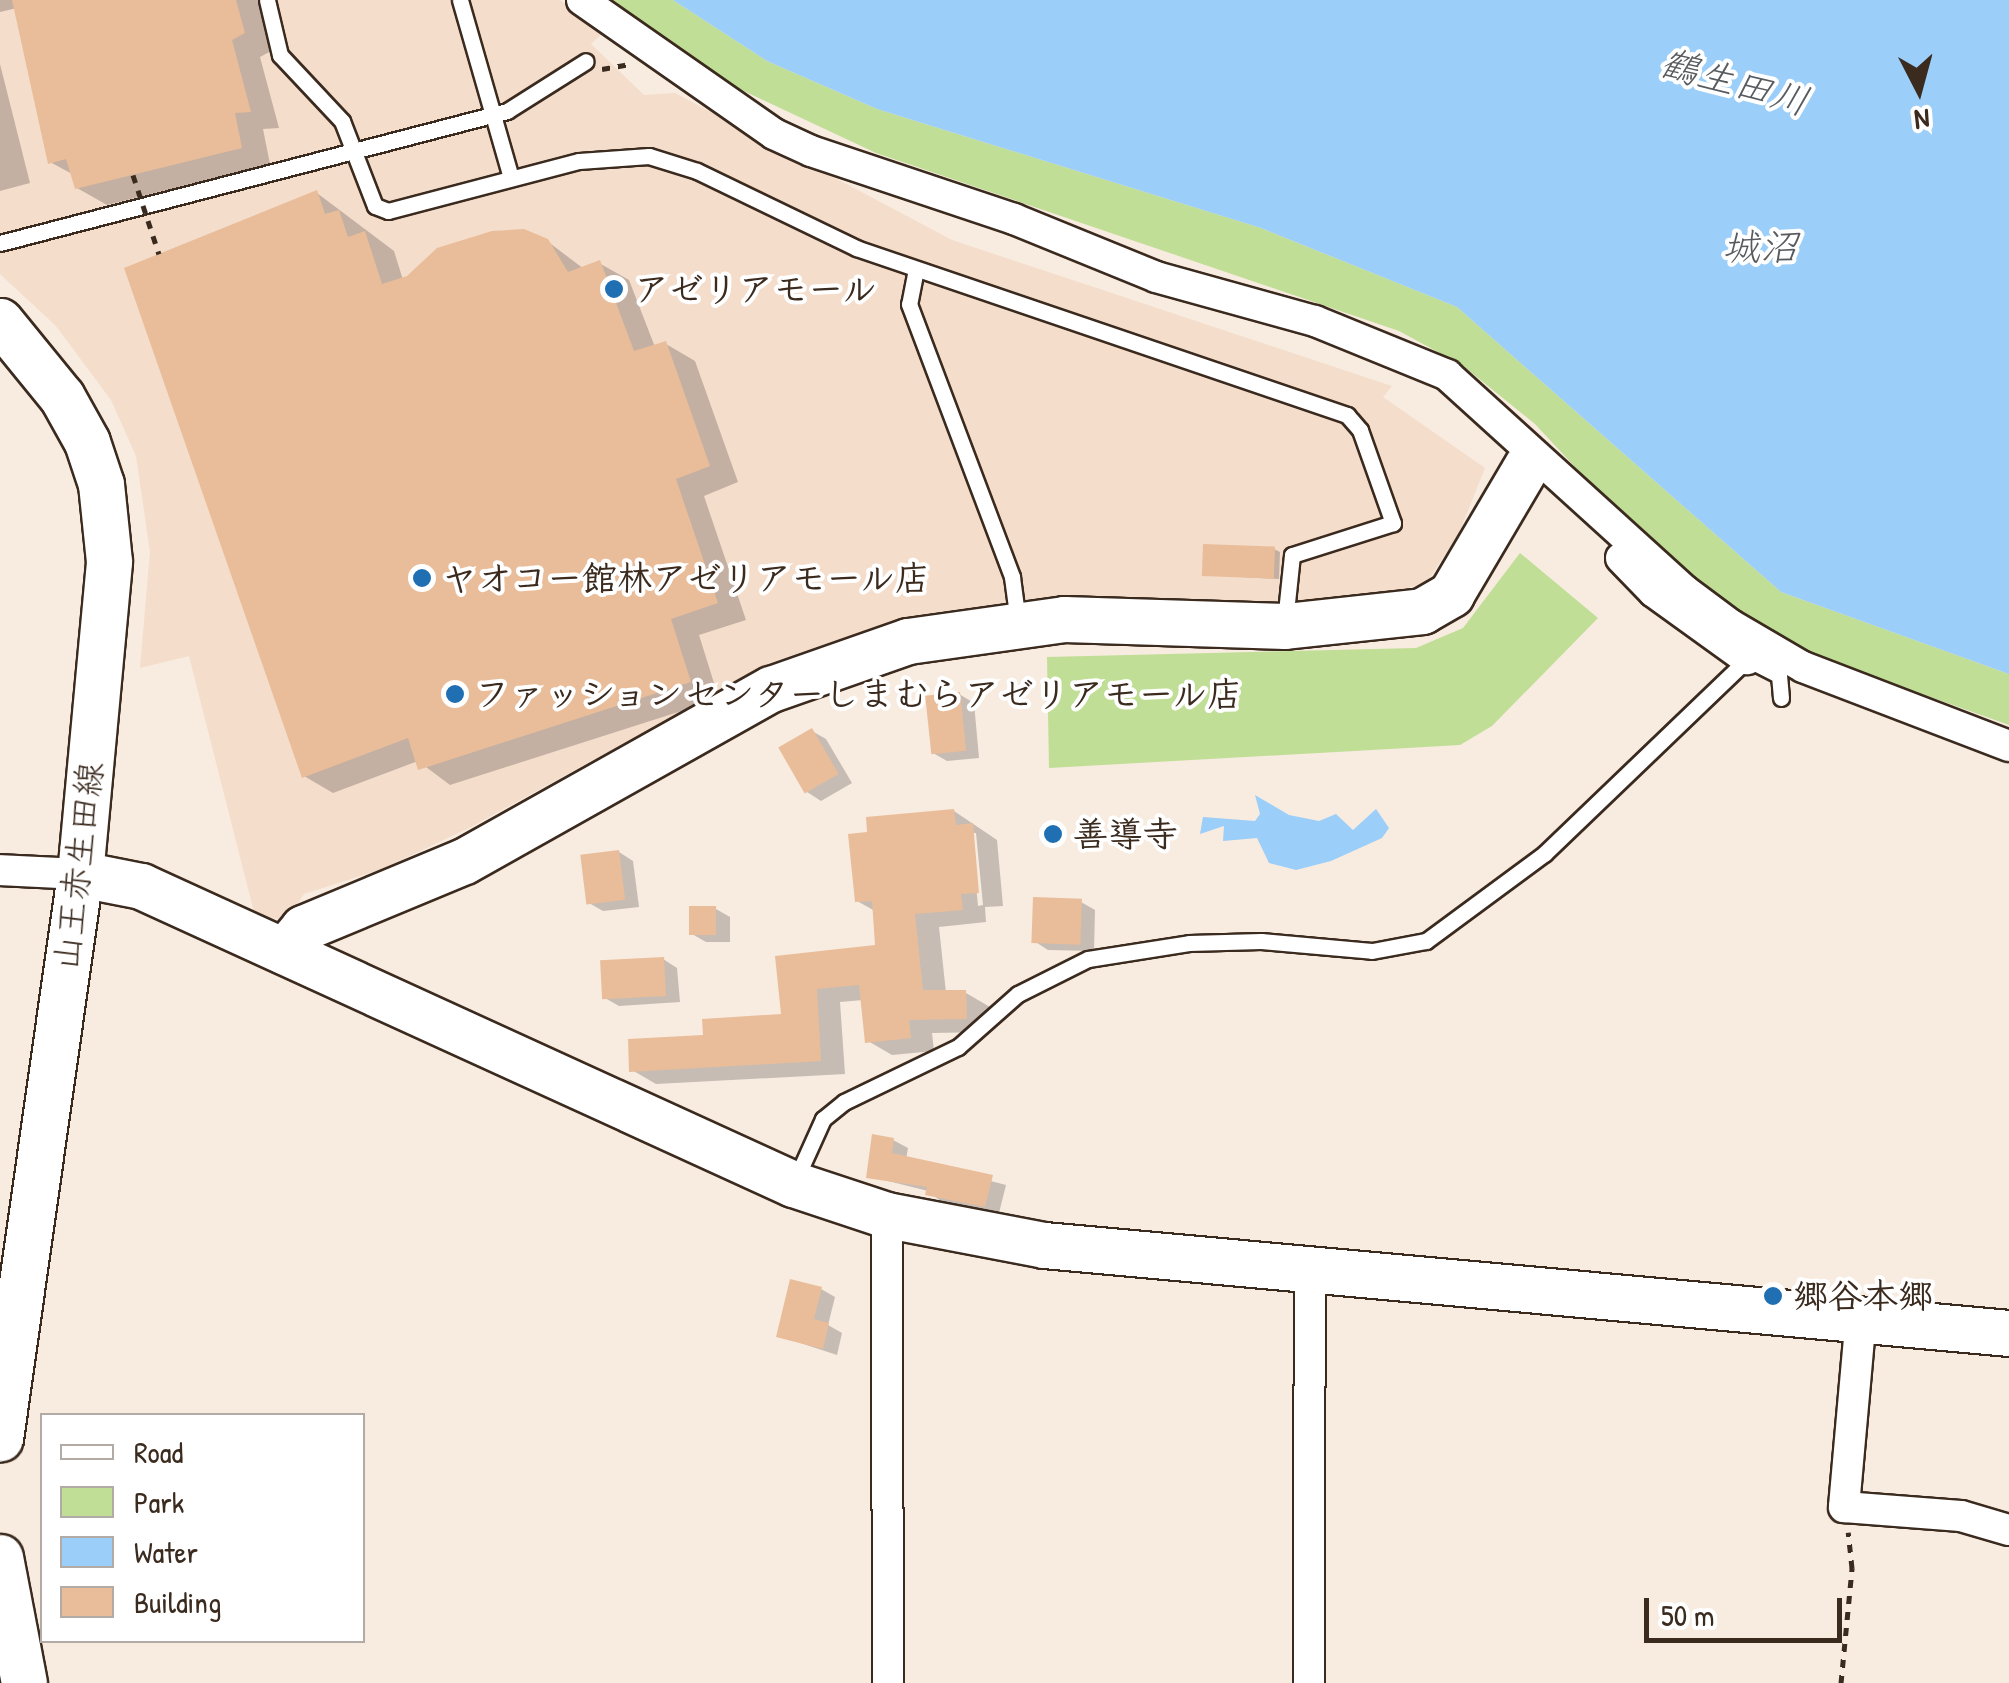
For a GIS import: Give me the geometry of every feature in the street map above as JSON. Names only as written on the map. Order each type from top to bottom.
[{"type":"street","points":[[582,0],[648,50],[810,151],[1014,219],[1156,277],[1315,320],[1447,375],[1684,590],[1731,624],[1803,667],[2009,746]]},
{"type":"street","name":"山王赤生田線","points":[[0,321],[62,397],[101,484],[110,562],[80,874],[0,1438]]},
{"type":"street","points":[[284,952],[314,922],[464,861],[771,689],[908,641],[1018,622],[1114,618],[1285,626],[1387,618],[1438,604],[1474,561],[1527,465],[1654,592],[1747,659]]},
{"type":"street","points":[[0,870],[80,874],[141,886],[793,1184],[887,1216],[1044,1246],[1310,1266],[2009,1333]]},
{"type":"street","points":[[887,1216],[888,1683]]},
{"type":"street","points":[[1309,1683],[1310,1266]]},
{"type":"street","points":[[1861,1316],[1844,1507],[1962,1516],[2009,1530]]},
{"type":"street","points":[[0,1557],[24,1683]]},
{"type":"lane","points":[[267,0],[280,55],[322,94],[357,148],[374,206],[388,211],[617,154],[650,156],[697,171],[807,227],[916,269],[1347,415],[1360,430],[1392,523],[1292,555],[1285,626]]},
{"type":"lane","points":[[460,0],[511,178]]},
{"type":"lane","points":[[0,243],[491,116],[523,103],[586,61]]},
{"type":"lane","points":[[916,269],[909,304],[1006,561],[1018,622]]},
{"type":"lane","points":[[793,1184],[823,1119],[844,1102],[958,1047],[1018,994],[1088,959],[1189,943],[1261,940],[1372,951],[1426,941],[1544,854],[1747,659],[1779,675],[1781,698]]},
{"type":"path","points":[[586,61],[618,70],[648,50]]},
{"type":"path","points":[[134,175],[159,254]]},
{"type":"path","points":[[1841,1683],[1852,1568],[1844,1507]]},
{"type":"shaded area","name":"アゼリアモール","points":[[0,0],[560,0],[603,33],[591,44],[644,95],[675,93],[952,240],[1392,386],[1383,397],[1485,468],[1459,533],[1427,582],[1370,599],[1298,603],[1078,596],[918,617],[859,633],[769,663],[471,827],[382,869],[304,894],[287,920],[255,916],[189,656],[140,668],[150,552],[136,456],[111,400],[56,326],[0,274]]},
{"type":"green space","points":[[609,0],[673,0],[767,61],[877,109],[1261,228],[1457,307],[1781,592],[2009,674],[2009,725],[1771,640],[1645,542],[1535,424],[1462,365],[1399,331],[876,153],[729,84]]},
{"type":"green space","points":[[1520,553],[1598,618],[1492,726],[1460,745],[1049,768],[1047,657],[1416,648],[1463,628]]},
{"type":"water","name":"城沼","points":[[673,0],[2009,0],[2009,674],[1781,592],[1457,307],[1261,228],[877,109],[767,61]]},
{"type":"water","points":[[1255,795],[1289,815],[1319,821],[1336,814],[1353,830],[1376,809],[1389,828],[1382,838],[1331,861],[1296,870],[1269,863],[1257,838],[1223,841],[1224,826],[1200,834],[1203,817],[1255,821],[1260,814]]},
{"type":"building","points":[[12,0],[236,0],[245,33],[232,40],[251,112],[235,113],[242,148],[75,189],[66,159],[48,164]]},
{"type":"building","points":[[317,190],[325,214],[339,210],[348,237],[365,231],[382,284],[407,276],[437,248],[492,231],[524,229],[548,239],[568,272],[600,260],[634,351],[666,341],[710,466],[676,479],[718,603],[671,619],[691,682],[418,770],[408,738],[302,778],[124,268]]},
{"type":"building","points":[[1203,544],[1275,547],[1274,578],[1202,576]]},
{"type":"building","points":[[960,692],[966,751],[931,754],[925,696]]},
{"type":"building","points":[[812,728],[838,774],[805,793],[778,748]]},
{"type":"building","points":[[954,809],[956,825],[973,823],[979,893],[961,894],[963,910],[915,914],[923,990],[966,990],[967,1019],[909,1020],[911,1038],[865,1043],[859,985],[817,989],[821,1061],[629,1072],[628,1039],[703,1035],[702,1019],[781,1014],[775,956],[875,945],[872,901],[855,902],[848,834],[867,832],[866,817]]},
{"type":"building","points":[[619,850],[625,900],[586,904],[580,855]]},
{"type":"building","points":[[1033,897],[1082,899],[1080,945],[1031,943]]},
{"type":"building","points":[[689,906],[716,906],[716,935],[689,935]]},
{"type":"building","points":[[664,957],[666,996],[602,999],[600,960]]},
{"type":"building","points":[[872,1134],[894,1138],[892,1153],[993,1175],[985,1207],[925,1195],[927,1187],[866,1178]]},
{"type":"building","points":[[790,1279],[822,1287],[814,1319],[829,1323],[823,1349],[776,1337]]},
{"type":"place","name":"アゼリアモール","points":[[614,289]]},
{"type":"place","name":"ヤオコー館林アゼリアモール店","points":[[422,578]]},
{"type":"place","name":"ファッションセンターしまむらアゼリアモール店","points":[[455,694]]},
{"type":"place","name":"善導寺","points":[[1053,834]]},
{"type":"place","name":"郷谷本郷","points":[[1773,1296]]},
{"type":"water label","name":"鶴生田川","points":[[1735,82]]}]
